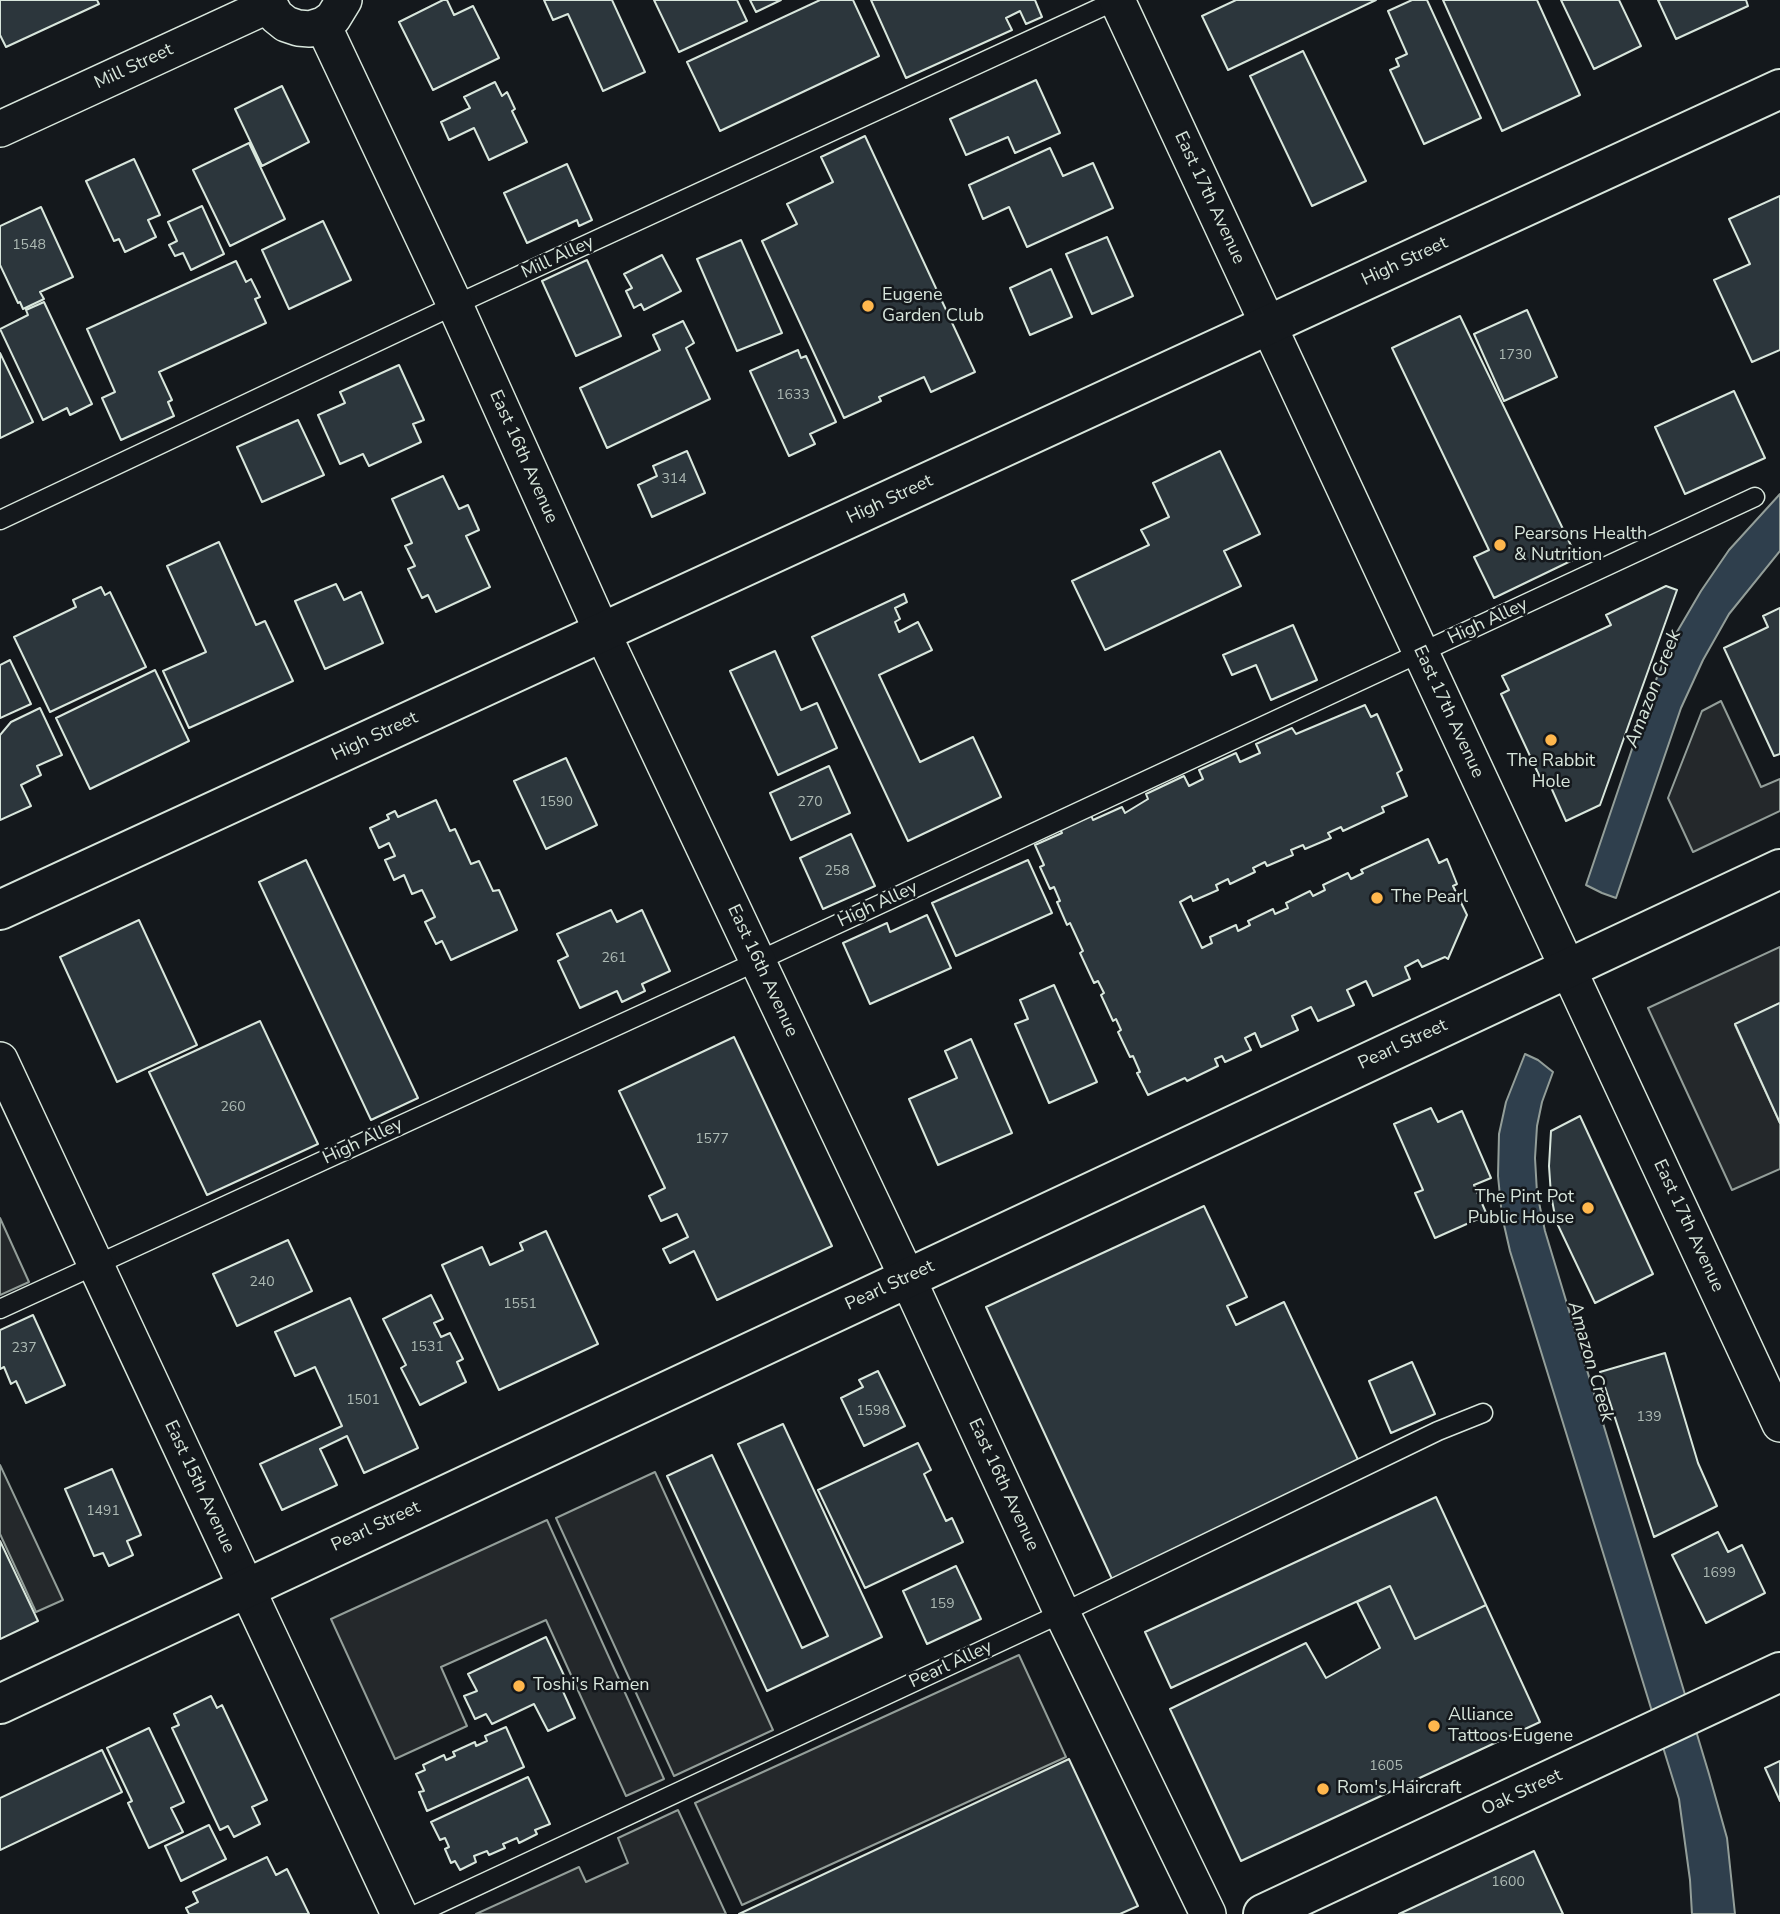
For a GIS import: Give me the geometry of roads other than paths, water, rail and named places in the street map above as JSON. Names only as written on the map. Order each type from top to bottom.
[{"type":"main road","name":"High Street","points":[[0,911],[1780,89]]},
{"type":"main road","name":"Pearl Street","points":[[0,1704],[1780,869]]},
{"type":"main road","name":"Oak Street","points":[[1263,1914],[1780,1672]]},
{"type":"street","name":"East 17th Avenue","points":[[1117,0],[1780,1424]]},
{"type":"street","points":[[268,2],[276,16],[286,24],[298,28],[310,29],[333,13]]},
{"type":"street","name":"Mill Street","points":[[0,129],[268,2]]},
{"type":"street","name":"East 16th Avenue","points":[[333,13],[455,306],[602,632],[1062,1613],[1208,1914]]},
{"type":"street","name":"East 15th Avenue","points":[[0,1060],[399,1914]]},
{"type":"lane","name":"Mill Alley","points":[[0,520],[1117,0]]},
{"type":"lane","name":"High Alley","points":[[0,1309],[758,961],[1755,497]]},
{"type":"lane","name":"Pearl Alley","points":[[417,1914],[1062,1613],[1438,1431],[1483,1413]]},
{"type":"water","name":"Amazon Creek","points":[[1780,494],[1780,551],[1729,614],[1703,660],[1681,708],[1616,898],[1602,893],[1586,885],[1653,687],[1674,637],[1729,550]]},
{"type":"water","points":[[1525,1054],[1553,1072],[1542,1102],[1535,1158],[1537,1193],[1545,1231],[1727,1838],[1735,1914],[1692,1914],[1679,1799],[1510,1251],[1502,1216],[1498,1176],[1499,1134],[1506,1102]]},
{"type":"place","name":"Eugene Garden Club","points":[[868,306]]},
{"type":"place","name":"Pearsons Health & Nutrition","points":[[1500,545]]},
{"type":"place","name":"The Rabbit Hole","points":[[1551,740]]},
{"type":"place","name":"The Pearl","points":[[1377,898]]},
{"type":"place","name":"The Pint Pot Public House","points":[[1588,1208]]},
{"type":"place","name":"Toshi's Ramen","points":[[519,1686]]},
{"type":"place","name":"Alliance Tattoos Eugene","points":[[1434,1726]]},
{"type":"place","name":"Rom's Haircraft","points":[[1323,1789]]}]
